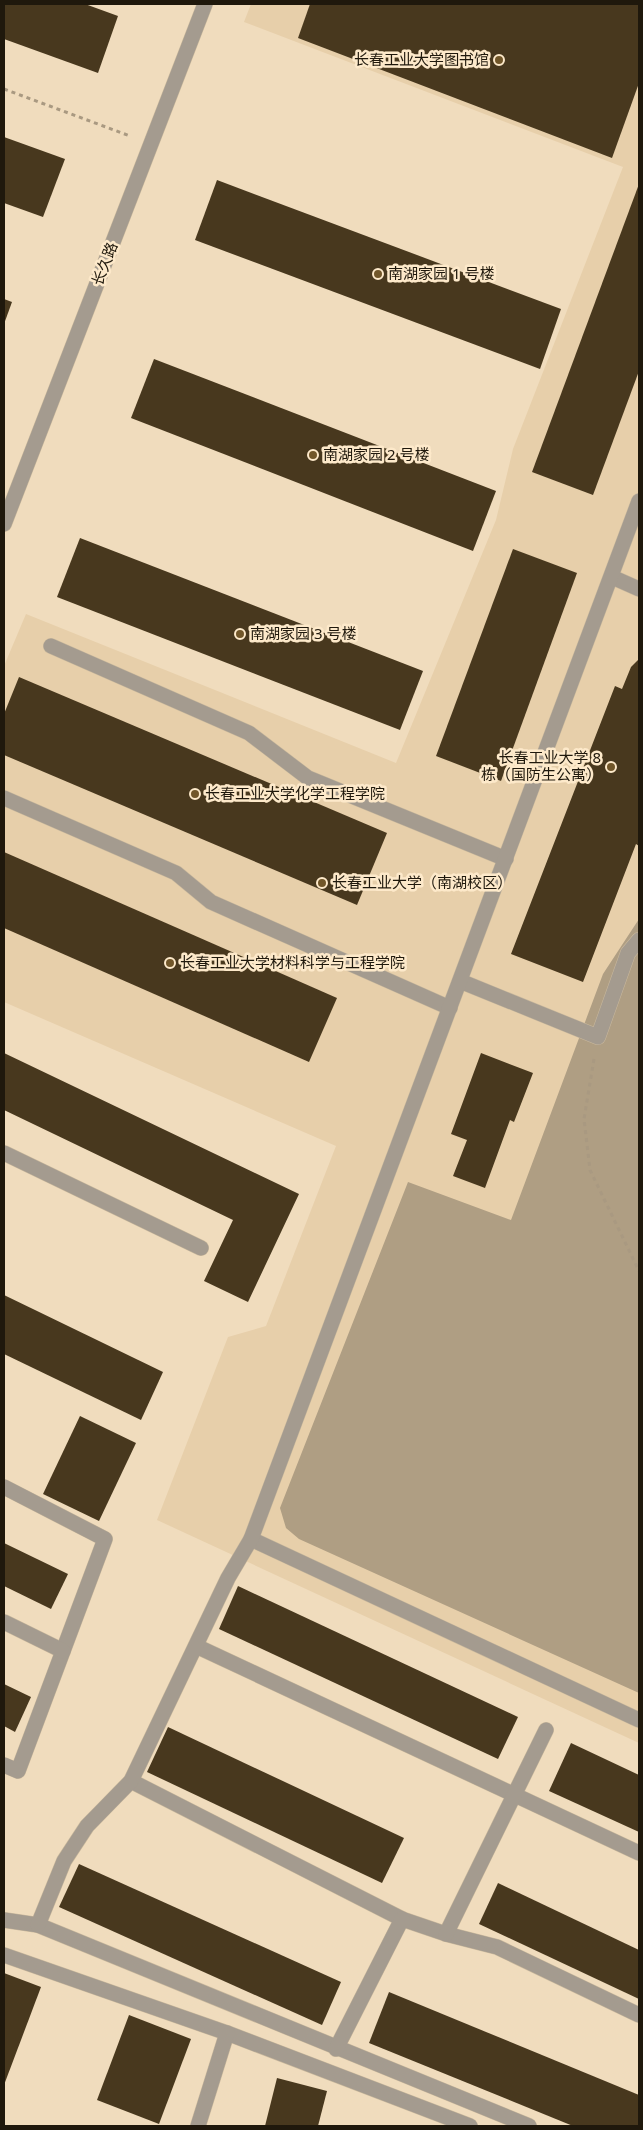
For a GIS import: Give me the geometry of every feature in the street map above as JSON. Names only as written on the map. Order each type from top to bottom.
[{"type":"street","name":"长久路","points":[[4,524],[206,4]]},
{"type":"street","points":[[38,1925],[64,1861],[88,1826],[131,1781],[228,1578],[251,1539],[639,501]]},
{"type":"street","points":[[612,577],[639,589]]},
{"type":"street","points":[[51,646],[249,734],[308,778],[506,858]]},
{"type":"street","points":[[4,798],[176,873],[211,902],[450,1008]]},
{"type":"street","points":[[460,981],[598,1037],[628,953],[639,940]]},
{"type":"street","points":[[4,1153],[201,1248]]},
{"type":"street","points":[[4,1487],[105,1540],[18,1771],[4,1765]]},
{"type":"street","points":[[251,1539],[639,1720]]},
{"type":"street","points":[[4,1622],[63,1651]]},
{"type":"street","points":[[196,1646],[639,1853]]},
{"type":"street","points":[[446,1934],[546,1730]]},
{"type":"street","points":[[131,1781],[402,1919],[446,1934],[497,1947],[639,2015]]},
{"type":"street","points":[[336,2049],[402,1919]]},
{"type":"street","points":[[4,1920],[38,1925],[336,2049],[529,2126]]},
{"type":"street","points":[[4,1955],[227,2033],[470,2126]]},
{"type":"street","points":[[198,2126],[227,2033]]},
{"type":"path","points":[[4,89],[151,144]]},
{"type":"path","points":[[598,1037],[584,1119],[590,1170],[639,1271]]},
{"type":"shaded area","name":"长春工业大学（南湖校区）","points":[[251,4],[639,4],[639,1743],[157,1520],[228,1337],[266,1326],[336,1146],[4,1002],[4,666],[26,614],[396,763],[496,520],[513,449],[623,167],[244,22]]},
{"type":"shaded area","points":[[639,919],[639,1693],[299,1539],[286,1528],[280,1508],[408,1182],[511,1220],[603,974]]},
{"type":"building","points":[[4,4],[85,4],[118,16],[98,73],[4,39]]},
{"type":"building","name":"长春工业大学图书馆","points":[[310,4],[639,4],[639,83],[612,158],[298,38]]},
{"type":"building","points":[[4,137],[65,159],[43,217],[4,203]]},
{"type":"building","name":"南湖家园 1 号楼","points":[[217,180],[561,309],[540,369],[195,240]]},
{"type":"building","points":[[639,184],[639,371],[593,495],[532,472]]},
{"type":"building","points":[[4,299],[12,302],[4,324]]},
{"type":"building","name":"南湖家园 2 号楼","points":[[154,359],[496,491],[473,551],[131,418]]},
{"type":"building","name":"南湖家园 3 号楼","points":[[80,538],[423,671],[400,730],[57,597]]},
{"type":"building","points":[[513,549],[577,573],[501,781],[436,756]]},
{"type":"building","name":"长春工业大学 8 栋（国防生公寓）","points":[[639,659],[639,846],[636,844],[583,982],[511,954],[615,686],[622,689],[631,667]]},
{"type":"building","name":"长春工业大学化学工程学院","points":[[19,677],[387,833],[357,905],[4,755],[4,714]]},
{"type":"building","name":"长春工业大学材料科学与工程学院","points":[[4,852],[337,998],[309,1062],[4,928]]},
{"type":"building","points":[[4,1053],[299,1194],[248,1302],[204,1281],[233,1220],[4,1110]]},
{"type":"building","points":[[481,1053],[533,1073],[514,1122],[510,1120],[485,1188],[453,1176],[467,1140],[451,1134]]},
{"type":"building","points":[[4,1295],[163,1372],[141,1420],[4,1354]]},
{"type":"building","points":[[80,1416],[136,1443],[99,1521],[43,1494]]},
{"type":"building","points":[[4,1543],[68,1574],[51,1609],[4,1586]]},
{"type":"building","points":[[238,1586],[518,1717],[498,1759],[219,1629]]},
{"type":"building","points":[[4,1684],[31,1697],[15,1732],[4,1726]]},
{"type":"building","points":[[168,1727],[404,1838],[382,1883],[147,1772]]},
{"type":"building","points":[[571,1743],[639,1775],[639,1832],[549,1791]]},
{"type":"building","points":[[79,1864],[341,1982],[322,2025],[59,1907]]},
{"type":"building","points":[[498,1883],[639,1950],[639,1999],[479,1924]]},
{"type":"building","points":[[4,1973],[41,1987],[4,2085]]},
{"type":"building","points":[[389,1992],[639,2095],[639,2126],[573,2126],[369,2043]]},
{"type":"building","points":[[129,2015],[191,2039],[159,2124],[97,2100]]},
{"type":"building","points":[[277,2078],[327,2091],[318,2126],[265,2126]]},
{"type":"place","name":"长春工业大学图书馆","points":[[499,60]]},
{"type":"place","name":"南湖家园 1 号楼","points":[[378,274]]},
{"type":"place","name":"南湖家园 2 号楼","points":[[313,455]]},
{"type":"place","name":"南湖家园 3 号楼","points":[[240,634]]},
{"type":"place","name":"长春工业大学 8 栋（国防生公寓）","points":[[611,767]]},
{"type":"place","name":"长春工业大学化学工程学院","points":[[195,794]]},
{"type":"place","name":"长春工业大学（南湖校区）","points":[[322,883]]},
{"type":"place","name":"长春工业大学材料科学与工程学院","points":[[170,963]]}]
